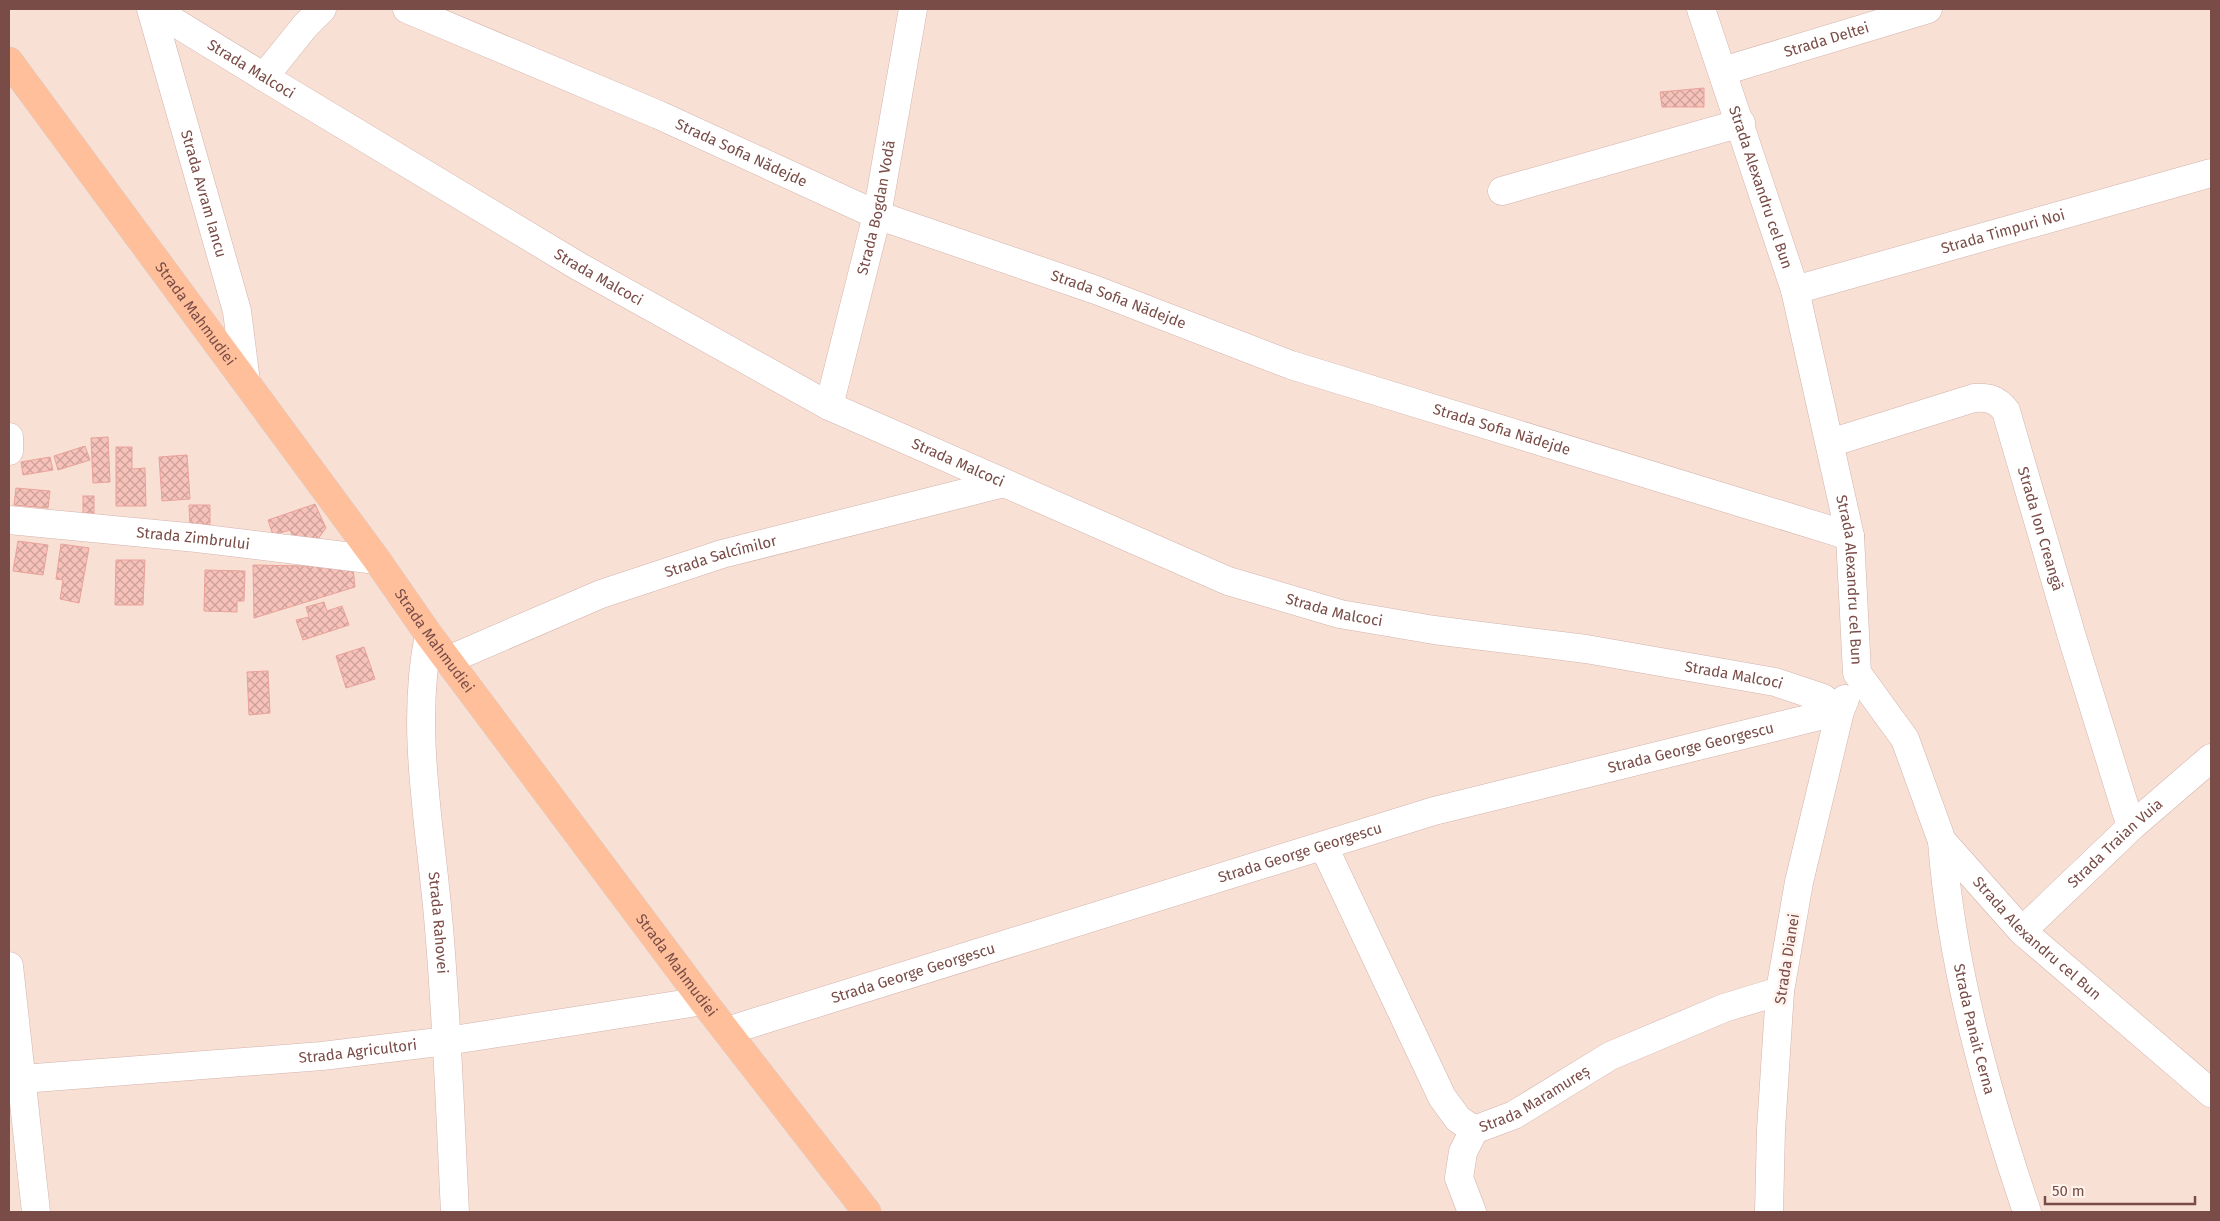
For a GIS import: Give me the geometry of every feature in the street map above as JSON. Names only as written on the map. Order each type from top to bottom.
[{"type":"main road","name":"Strada Mahmudiei","points":[[9,62],[377,560],[429,635],[703,1001],[868,1212]]},
{"type":"street","name":"Strada Malcoci","points":[[152,9],[578,266],[829,406],[1228,581],[1340,614],[1434,630],[1586,649],[1775,682],[1824,698],[1840,711]]},
{"type":"street","name":"Strada Avram Iancu","points":[[152,9],[238,311],[246,382]]},
{"type":"street","points":[[264,77],[305,26],[322,9]]},
{"type":"street","name":"Strada Sofia Nădejde","points":[[407,9],[659,115],[877,215],[1096,290],[1291,365],[1850,536]]},
{"type":"street","name":"Strada Bogdan Vodă","points":[[829,406],[877,215],[913,9]]},
{"type":"street","name":"Strada Alexandru cel Bun","points":[[1701,9],[1741,123],[1795,290],[1850,536],[1857,673],[1905,738],[1942,841],[2022,931],[2211,1093]]},
{"type":"street","name":"Strada Deltei","points":[[1723,71],[1928,9]]},
{"type":"street","points":[[1502,191],[1741,123]]},
{"type":"street","name":"Strada Timpuri Noi","points":[[1795,290],[2211,173]]},
{"type":"street","name":"Strada Ion Creangă","points":[[1830,444],[1974,398],[1994,399],[2006,410],[2072,637],[2131,827]]},
{"type":"street","points":[[9,437],[9,451]]},
{"type":"street","name":"Strada Salcîmilor","points":[[448,660],[601,594],[722,554],[1004,483]]},
{"type":"street","name":"Strada Zimbrului","points":[[9,520],[196,538],[377,560]]},
{"type":"street","name":"Strada Rahovei","points":[[429,635],[423,664],[420,720],[447,1041],[455,1212]]},
{"type":"street","points":[[1840,711],[1857,673]]},
{"type":"street","name":"Strada George Georgescu","points":[[727,1031],[1434,811],[1840,711]]},
{"type":"street","name":"Strada Dianei","points":[[1769,1212],[1771,1130],[1780,991],[1799,882],[1840,711]]},
{"type":"street","name":"Strada Traian Vuia","points":[[2022,931],[2131,827],[2211,758]]},
{"type":"street","name":"Strada Panait Cerna","points":[[1942,841],[1945,884],[1968,1010],[2012,1168],[2027,1212]]},
{"type":"street","name":"Strada Maramureș","points":[[1324,846],[1442,1098],[1458,1120],[1474,1130],[1514,1116],[1610,1056],[1724,1008],[1780,991]]},
{"type":"street","points":[[9,966],[15,1079],[36,1212]]},
{"type":"street","name":"Strada Agricultori","points":[[15,1079],[322,1056],[447,1041],[703,1001]]},
{"type":"street","points":[[1472,1212],[1459,1178],[1463,1152],[1474,1130]]},
{"type":"shaded area","points":[[9,9],[2211,9],[2211,1212],[9,1212]]},
{"type":"building","points":[[1704,88],[1704,107],[1662,107],[1660,92]]},
{"type":"building","points":[[108,437],[110,482],[93,483],[91,438]]},
{"type":"building","points":[[85,446],[90,460],[58,470],[54,456]]},
{"type":"building","points":[[116,447],[132,447],[132,469],[145,468],[146,506],[116,506]]},
{"type":"building","points":[[187,455],[190,499],[162,501],[159,457]]},
{"type":"building","points":[[50,457],[53,470],[23,475],[21,462]]},
{"type":"building","points":[[16,488],[50,491],[48,508],[14,505]]},
{"type":"building","points":[[83,496],[94,496],[94,513],[83,513]]},
{"type":"building","points":[[315,504],[326,528],[315,543],[295,541],[290,530],[273,535],[268,520]]},
{"type":"building","points":[[189,505],[210,505],[210,525],[190,526]]},
{"type":"building","points":[[18,541],[48,545],[43,575],[13,571]]},
{"type":"building","points":[[61,544],[89,548],[79,603],[60,599],[63,580],[56,579]]},
{"type":"building","points":[[116,560],[145,560],[143,605],[115,605]]},
{"type":"building","points":[[253,565],[353,567],[355,587],[254,618]]},
{"type":"building","points":[[205,570],[245,571],[244,601],[237,601],[237,612],[204,611]]},
{"type":"building","points":[[324,602],[327,611],[342,606],[349,625],[303,640],[296,620],[309,617],[306,607]]},
{"type":"building","points":[[364,647],[375,679],[346,688],[336,656]]},
{"type":"building","points":[[268,671],[270,713],[249,715],[247,672]]}]
